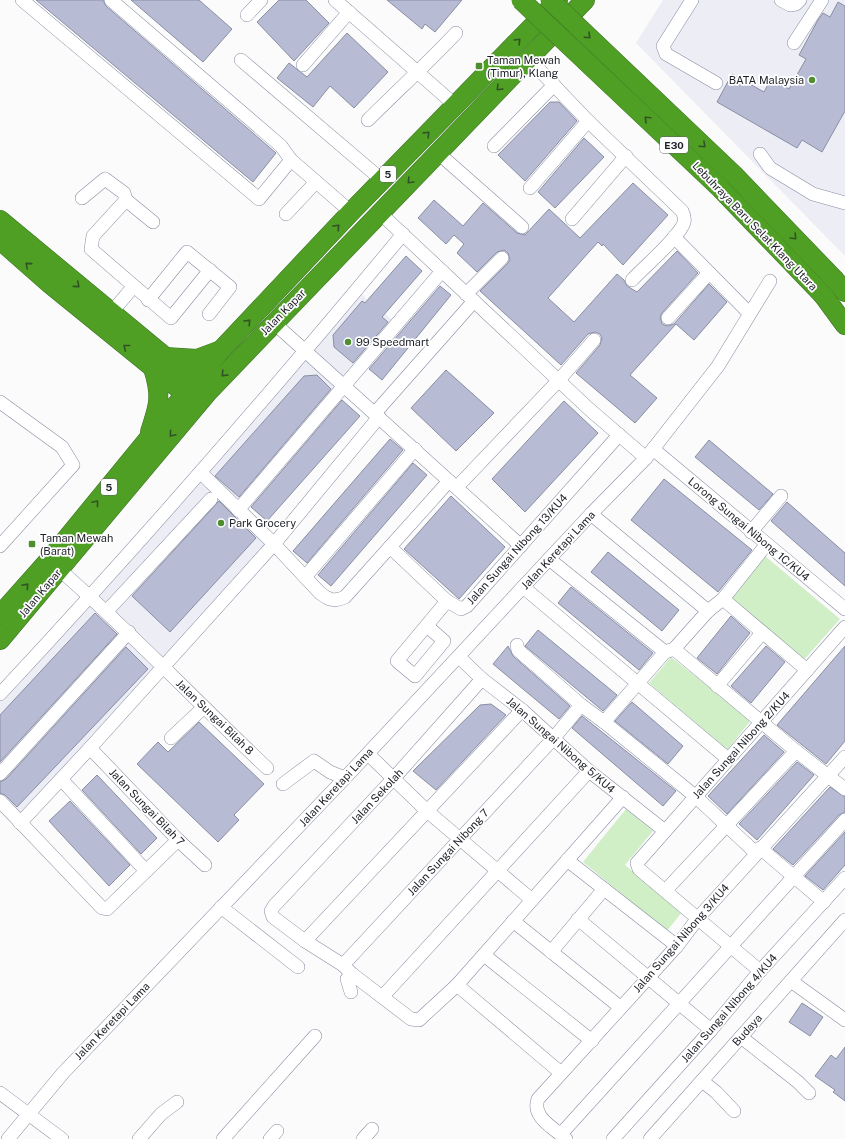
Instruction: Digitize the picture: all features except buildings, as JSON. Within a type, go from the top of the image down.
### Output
[{"type":"highway","name":"Lebuhraya Baru Selat Klang Utara","points":[[521,0],[720,188],[823,295],[845,325]]},
{"type":"highway","name":"Lebuhraya Baru Selat Klang Utara","points":[[550,0],[734,175],[841,287]]},
{"type":"highway","name":"Jalan Kapar","points":[[0,640],[60,570],[196,393],[221,350],[351,212],[558,0]]},
{"type":"highway","name":"Jalan Kapar","points":[[0,616],[147,441],[196,393],[273,322],[585,0]]},
{"type":"highway","points":[[0,220],[106,319]]},
{"type":"highway","points":[[0,240],[106,319],[196,393]]},
{"type":"highway","points":[[159,362],[197,359],[221,350]]},
{"type":"highway","points":[[147,441],[158,401],[159,362]]},
{"type":"street","points":[[22,0],[259,199],[291,160]]},
{"type":"street","points":[[111,0],[281,146],[291,160],[351,212]]},
{"type":"street","points":[[247,15],[261,0]]},
{"type":"street","points":[[335,0],[455,105]]},
{"type":"street","points":[[692,0],[663,46],[666,54],[716,83]]},
{"type":"street","points":[[781,0],[790,5],[796,4],[800,0]]},
{"type":"street","points":[[794,43],[822,0]]},
{"type":"street","points":[[303,65],[349,12]]},
{"type":"street","points":[[368,120],[416,71],[438,53],[456,33]]},
{"type":"street","points":[[528,58],[588,121],[682,211],[685,217],[684,224],[674,237],[632,280]]},
{"type":"street","points":[[241,60],[382,180]]},
{"type":"street","points":[[494,146],[554,85]]},
{"type":"street","points":[[530,188],[588,121]]},
{"type":"street","points":[[437,152],[522,227]]},
{"type":"street","points":[[760,154],[770,168],[813,194],[845,203]]},
{"type":"street","points":[[572,219],[626,156]]},
{"type":"street","points":[[82,198],[105,179],[124,193],[126,200],[153,222]]},
{"type":"street","points":[[286,214],[316,182]]},
{"type":"street","points":[[126,200],[93,236],[90,249],[148,300],[171,318],[210,270]]},
{"type":"street","name":"Lorong Sungai Nibong 1C/KU4","points":[[379,212],[620,435],[649,454],[751,532],[845,609]]},
{"type":"street","points":[[0,694],[91,597],[201,473],[306,351],[403,234]]},
{"type":"street","points":[[674,237],[749,313]]},
{"type":"street","points":[[148,300],[187,252],[230,287],[209,314]]},
{"type":"street","points":[[20,822],[90,748],[274,544],[502,258]]},
{"type":"street","points":[[238,510],[343,385],[442,271]]},
{"type":"street","points":[[668,318],[709,273]]},
{"type":"street","name":"Jalan Keretapi Lama","points":[[8,1139],[63,1073],[368,754],[591,514],[649,454],[718,366],[749,313],[770,281]]},
{"type":"street","points":[[106,319],[133,287]]},
{"type":"street","points":[[273,322],[522,546]]},
{"type":"street","points":[[201,473],[274,544],[320,593],[329,599],[336,601],[345,597],[390,547],[559,380],[594,340]]},
{"type":"street","points":[[0,546],[73,465],[62,447],[1,406]]},
{"type":"street","name":"Jalan Sungai Nibong 13/KU4","points":[[390,547],[447,601],[461,609],[467,606],[522,546],[620,435]]},
{"type":"street","points":[[305,577],[415,449]]},
{"type":"street","points":[[751,532],[781,496]]},
{"type":"street","points":[[107,612],[211,499]]},
{"type":"street","points":[[591,514],[708,611]]},
{"type":"street","points":[[604,722],[669,650],[708,611],[723,599],[766,544]]},
{"type":"street","points":[[549,559],[717,686],[845,789]]},
{"type":"street","name":"Jalan Sungai Bilah 8","points":[[60,570],[129,632],[203,708],[268,768]]},
{"type":"street","points":[[523,587],[637,684],[728,758]]},
{"type":"street","points":[[723,599],[807,670]]},
{"type":"street","points":[[427,626],[447,601]]},
{"type":"street","name":"Jalan Sungai Nibong 2/KU4","points":[[666,890],[639,869],[637,862],[845,627]]},
{"type":"street","points":[[0,774],[129,632]]},
{"type":"street","points":[[717,686],[762,633]]},
{"type":"street","points":[[518,645],[518,650],[581,705],[695,796],[726,825],[758,851],[794,875],[824,902]]},
{"type":"street","name":"Jalan Sungai Nibong 5/KU4","points":[[458,657],[482,679],[522,710],[589,771],[665,831]]},
{"type":"street","name":"Jalan Sekolah","points":[[305,941],[273,917],[271,911],[274,906],[394,778],[482,679]]},
{"type":"street","name":"Jalan Sungai Nibong 7","points":[[348,969],[460,839],[553,739],[581,705]]},
{"type":"street","points":[[172,738],[203,708]]},
{"type":"street","points":[[522,710],[305,941],[348,969],[411,1018],[419,1020],[457,985],[623,797]]},
{"type":"street","name":"Jalan Sungai Bilah 7","points":[[90,748],[178,840],[205,865]]},
{"type":"street","points":[[760,971],[666,890],[796,751]]},
{"type":"street","points":[[368,754],[428,811],[532,900]]},
{"type":"street","name":"Jalan Sungai Nibong 3/KU4","points":[[564,1137],[538,1114],[535,1106],[538,1099],[620,1007],[648,979],[677,946],[698,918],[758,851],[845,757]]},
{"type":"street","points":[[283,784],[314,761],[330,772],[345,778]]},
{"type":"street","points":[[383,996],[589,771]]},
{"type":"street","points":[[61,779],[146,872]]},
{"type":"street","points":[[0,801],[102,908],[107,909],[178,840]]},
{"type":"street","points":[[564,1137],[731,945],[845,820]]},
{"type":"street","points":[[567,860],[677,946]]},
{"type":"street","name":"Jalan Sungai Nibong 4/KU4","points":[[613,1139],[711,1030],[760,971],[845,878]]},
{"type":"street","points":[[551,952],[604,889]]},
{"type":"street","points":[[221,907],[298,967]]},
{"type":"street","points":[[578,919],[648,979],[711,1030]]},
{"type":"street","name":"Budaya","points":[[650,1139],[845,920]]},
{"type":"street","points":[[513,921],[620,1007]]},
{"type":"street","points":[[484,954],[592,1040]]},
{"type":"street","points":[[348,969],[347,980],[351,992]]},
{"type":"street","points":[[791,981],[845,1020]]},
{"type":"street","points":[[457,985],[561,1073]]},
{"type":"street","points":[[223,1139],[315,1036]]},
{"type":"street","points":[[741,1037],[798,1082],[809,1093]]},
{"type":"street","points":[[702,1081],[716,1092],[734,1111]]},
{"type":"street","points":[[0,1094],[28,1116],[62,1139]]},
{"type":"street","points":[[139,1139],[161,1114],[177,1102]]},
{"type":"street","points":[[363,1139],[372,1129]]},
{"type":"shaded area","points":[[663,0],[845,0],[845,256],[636,43]]},
{"type":"shaded area","points":[[360,293],[394,321],[235,510],[270,544],[20,817],[0,796],[0,698]]},
{"type":"green space","points":[[765,556],[840,619],[803,661],[730,599]]},
{"type":"green space","points":[[671,657],[751,720],[727,750],[649,683]]},
{"type":"green space","points":[[626,809],[653,831],[625,865],[682,912],[667,931],[583,862]]},
{"type":"place","name":"Taman Mewah (Timur), Klang","points":[[479,66]]},
{"type":"place","name":"BATA Malaysia","points":[[812,80]]},
{"type":"place","name":"99 Speedmart","points":[[348,342]]},
{"type":"place","name":"Park Grocery","points":[[221,523]]},
{"type":"place","name":"Taman Mewah (Barat)","points":[[32,544]]}]
